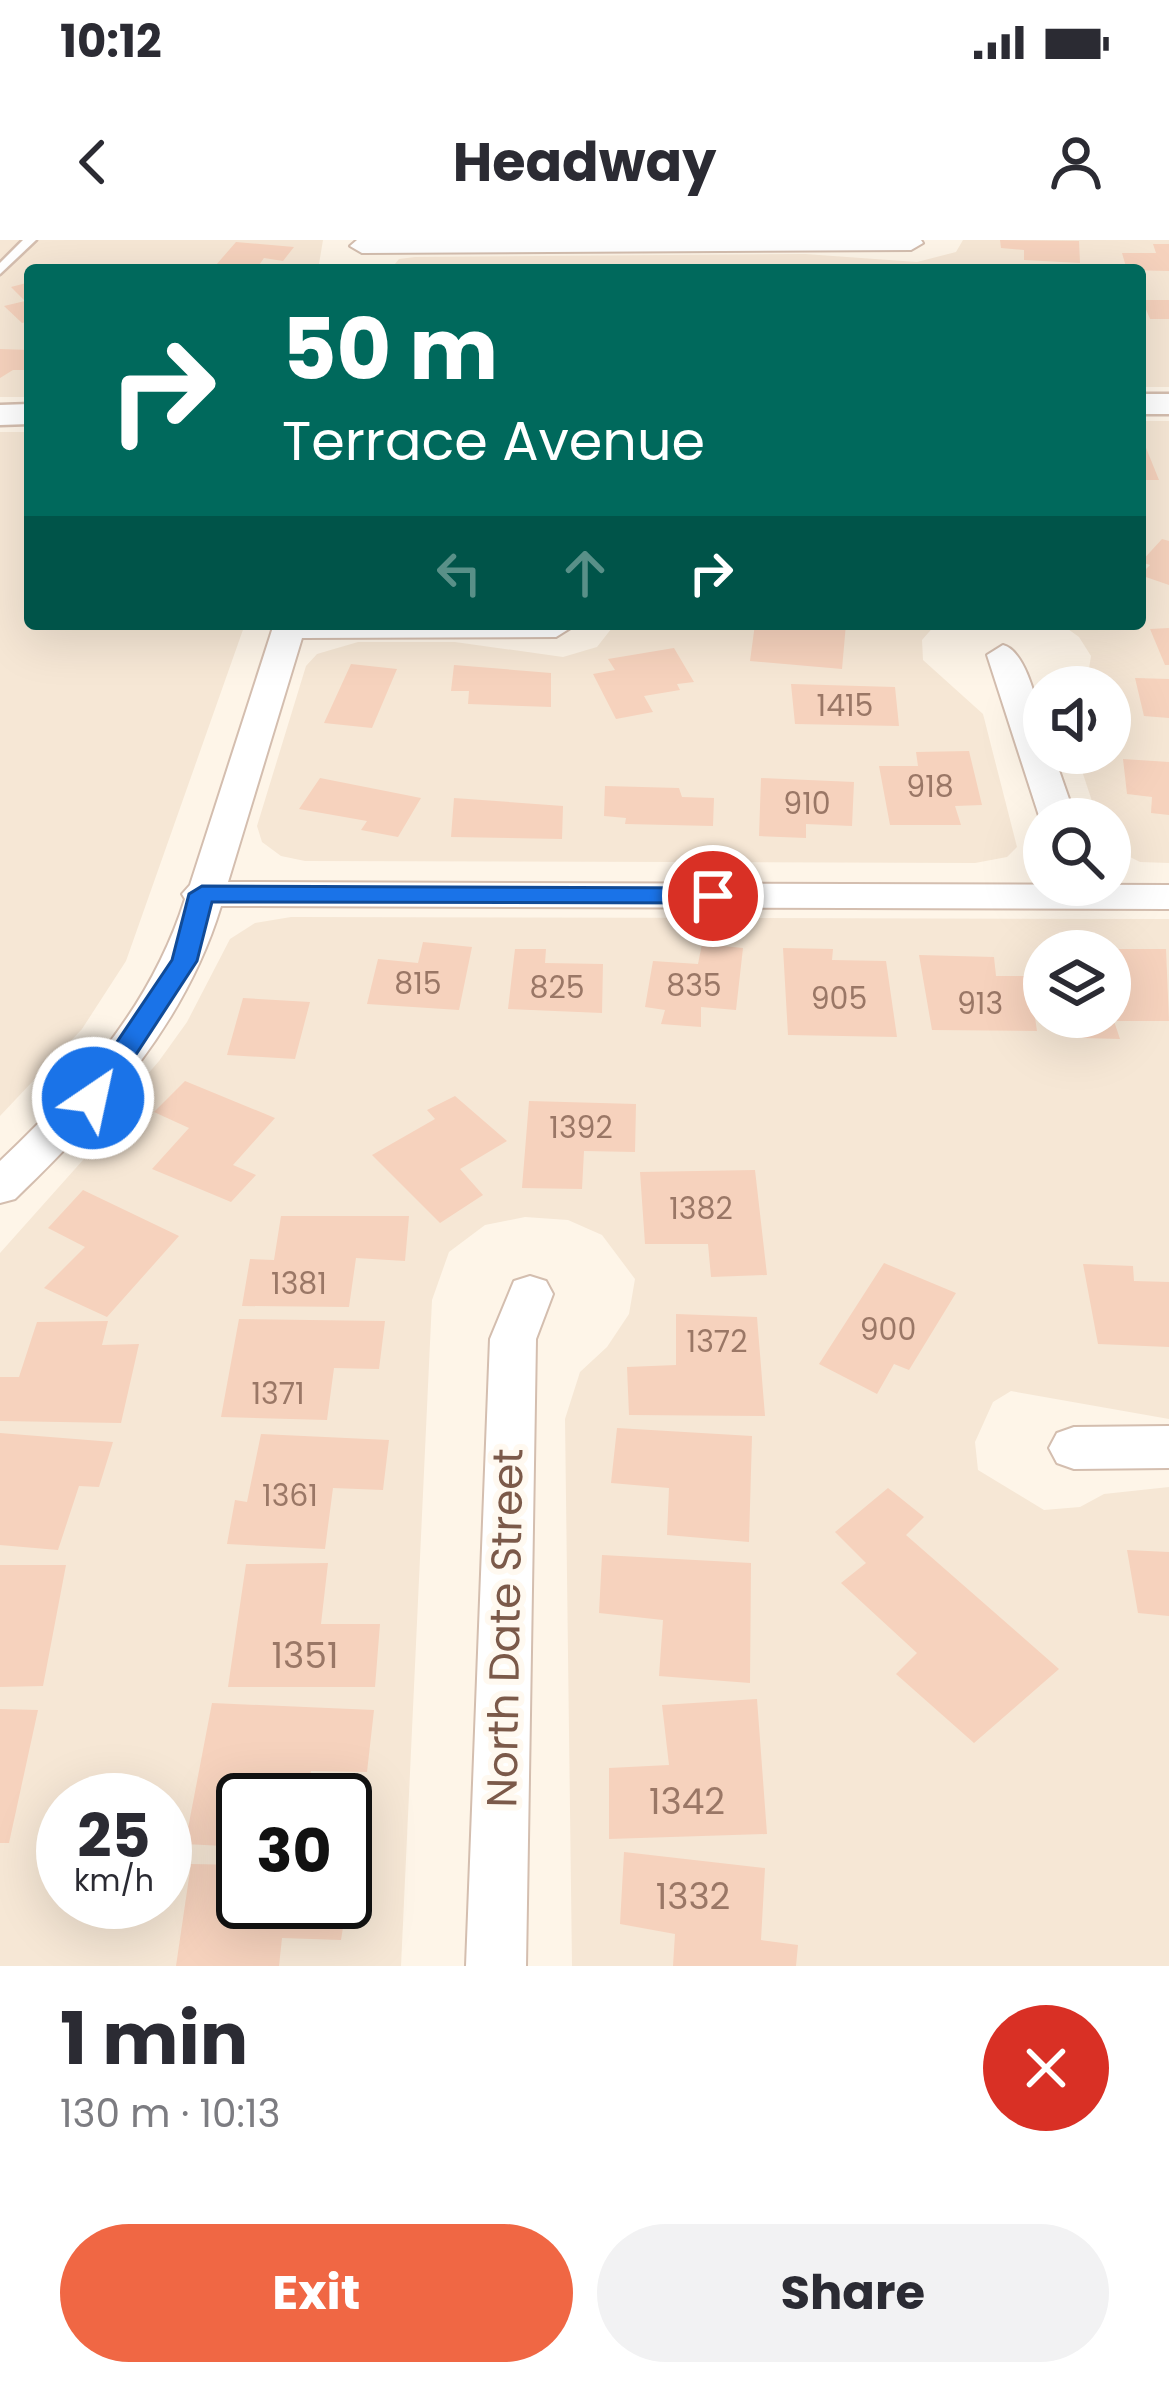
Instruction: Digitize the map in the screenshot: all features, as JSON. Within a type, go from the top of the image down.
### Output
[{"type":"street","points":[[361,252],[910,243]]},
{"type":"street","points":[[0,1186],[93,1098],[185,961],[202,894],[289,630]]},
{"type":"street","points":[[1003,655],[1051,798]]},
{"type":"street","points":[[202,894],[1023,891]]},
{"type":"street","points":[[1131,894],[1169,897]]},
{"type":"street","name":"North Date Street","points":[[496,1966],[513,1339],[530,1294]]},
{"type":"street","points":[[1074,1448],[1169,1447]]},
{"type":"lane","points":[[0,270],[30,240]]},
{"type":"shaded area","points":[[0,240],[323,240],[319,264],[24,264],[24,397],[0,397]]},
{"type":"shaded area","points":[[963,240],[1169,240],[1169,387],[1146,387],[1146,264],[395,264],[415,257],[805,254],[917,262],[956,252]]},
{"type":"shaded area","points":[[1146,421],[1169,421],[1169,863],[1131,858],[1131,798],[1091,798],[1083,774],[1131,774],[1131,666],[1089,666],[1091,656],[1069,630],[1146,630]]},
{"type":"shaded area","points":[[0,432],[24,432],[24,630],[243,630],[126,961],[82,1029],[0,1116]]},
{"type":"shaded area","points":[[610,630],[931,630],[922,640],[923,660],[983,714],[1017,847],[1007,857],[975,863],[305,861],[281,856],[262,842],[257,826],[306,666],[317,654],[358,642],[455,642],[563,657],[597,647]]},
{"type":"shaded area","points":[[291,917],[1169,919],[1169,1419],[1011,1391],[993,1402],[975,1442],[978,1470],[1044,1510],[1080,1507],[1104,1494],[1169,1487],[1169,1966],[572,1966],[565,1419],[580,1372],[607,1347],[629,1314],[635,1279],[602,1235],[568,1220],[525,1217],[485,1225],[449,1252],[432,1300],[401,1966],[0,1966],[0,1253],[91,1151],[109,1119],[159,1061],[187,1022],[230,939],[255,923]]},
{"type":"building","points":[[1000,240],[1079,241],[1080,263],[1024,260],[1024,250],[1001,248]]},
{"type":"building","points":[[236,242],[294,247],[283,261],[264,258],[260,264],[217,264]]},
{"type":"building","points":[[1153,244],[1169,244],[1169,271],[1125,264],[1122,253],[1156,253]]},
{"type":"building","points":[[24,284],[24,300],[11,287]]},
{"type":"building","points":[[1146,300],[1169,300],[1169,319],[1150,319]]},
{"type":"building","points":[[24,301],[24,322],[22,323],[4,306]]},
{"type":"building","points":[[0,349],[24,350],[24,370],[0,378]]},
{"type":"building","points":[[1146,448],[1159,480],[1146,480]]},
{"type":"building","points":[[1162,539],[1169,541],[1169,585],[1146,577],[1150,565],[1146,557]]},
{"type":"building","points":[[1169,628],[1169,665],[1165,665],[1150,629]]},
{"type":"building","points":[[754,630],[845,630],[842,669],[750,661]]},
{"type":"building","points":[[674,648],[694,682],[677,684],[680,690],[644,696],[653,712],[616,719],[593,674],[615,670],[608,659]]},
{"type":"building","points":[[351,664],[397,669],[372,728],[324,723]]},
{"type":"building","points":[[454,665],[551,673],[551,707],[468,704],[469,691],[451,691]]},
{"type":"building","points":[[1135,678],[1169,679],[1169,718],[1144,716]]},
{"type":"building","points":[[791,684],[895,687],[899,726],[795,724]]},
{"type":"building","points":[[969,751],[982,805],[955,806],[961,825],[890,825],[879,766],[918,766],[916,752]]},
{"type":"building","points":[[1131,760],[1169,762],[1169,815],[1151,813],[1152,797],[1127,794],[1125,774],[1131,774]]},
{"type":"building","points":[[320,778],[421,798],[398,837],[361,830],[367,821],[299,809]]},
{"type":"building","points":[[761,778],[854,782],[852,826],[806,824],[806,838],[759,836]]},
{"type":"building","points":[[605,786],[679,788],[682,797],[714,798],[713,826],[625,824],[626,818],[604,816]]},
{"type":"building","points":[[454,798],[563,806],[562,839],[451,837]]},
{"type":"building","points":[[423,942],[472,947],[459,1010],[367,1004],[378,959],[418,963]]},
{"type":"building","points":[[702,944],[743,948],[736,1010],[701,1007],[701,1027],[661,1024],[665,1010],[645,1007],[653,961],[698,964]]},
{"type":"building","points":[[783,948],[833,949],[832,960],[886,961],[897,1037],[788,1035]]},
{"type":"building","points":[[515,949],[546,949],[545,963],[603,964],[602,1013],[508,1009]]},
{"type":"building","points":[[1131,949],[1166,949],[1169,1021],[1131,1021]]},
{"type":"building","points":[[919,955],[994,957],[996,976],[1023,976],[1023,1031],[932,1030]]},
{"type":"building","points":[[243,998],[310,1002],[295,1059],[227,1055]]},
{"type":"building","points":[[185,1081],[275,1118],[233,1165],[256,1175],[231,1202],[152,1169],[189,1128],[154,1112]]},
{"type":"building","points":[[455,1096],[507,1141],[460,1169],[483,1195],[440,1223],[372,1155],[435,1119],[427,1110]]},
{"type":"building","points":[[529,1101],[636,1104],[635,1152],[584,1151],[582,1189],[522,1188]]},
{"type":"building","points":[[755,1170],[767,1275],[711,1277],[708,1244],[645,1244],[640,1172]]},
{"type":"building","points":[[83,1190],[179,1236],[107,1317],[44,1288],[85,1247],[48,1228]]},
{"type":"building","points":[[281,1216],[409,1216],[405,1261],[356,1258],[349,1307],[242,1306],[250,1259],[274,1260]]},
{"type":"building","points":[[884,1263],[956,1293],[909,1370],[894,1364],[877,1394],[819,1364]]},
{"type":"building","points":[[1083,1264],[1133,1266],[1134,1281],[1169,1282],[1169,1347],[1098,1344]]},
{"type":"building","points":[[676,1314],[757,1317],[765,1416],[629,1415],[627,1367],[676,1365]]},
{"type":"building","points":[[239,1319],[385,1321],[379,1369],[334,1368],[327,1420],[221,1417]]},
{"type":"building","points":[[108,1321],[102,1345],[139,1344],[121,1423],[0,1421],[0,1377],[19,1377],[37,1322]]},
{"type":"building","points":[[617,1428],[752,1436],[749,1542],[667,1535],[669,1488],[611,1483]]},
{"type":"building","points":[[0,1433],[113,1442],[99,1487],[79,1486],[58,1550],[0,1545]]},
{"type":"building","points":[[261,1434],[389,1440],[383,1490],[333,1488],[325,1549],[227,1544],[235,1500],[247,1502]]},
{"type":"building","points":[[888,1488],[924,1517],[906,1535],[1059,1669],[974,1743],[896,1674],[917,1653],[841,1583],[866,1563],[835,1532]]},
{"type":"building","points":[[1127,1550],[1169,1552],[1169,1616],[1138,1613]]},
{"type":"building","points":[[602,1555],[751,1563],[750,1683],[659,1676],[663,1620],[599,1613]]},
{"type":"building","points":[[328,1563],[321,1624],[380,1624],[375,1687],[228,1687],[246,1564]]},
{"type":"building","points":[[0,1565],[66,1565],[43,1686],[0,1687]]},
{"type":"building","points":[[757,1699],[767,1834],[609,1839],[609,1768],[669,1765],[662,1705]]},
{"type":"building","points":[[212,1703],[374,1710],[367,1772],[216,1773],[216,1846],[192,1844],[192,1807]]},
{"type":"building","points":[[0,1709],[38,1710],[9,1843],[0,1843]]},
{"type":"building","points":[[624,1852],[765,1868],[761,1940],[798,1945],[796,1966],[673,1966],[675,1934],[620,1924]]},
{"type":"building","points":[[192,1864],[216,1864],[216,1929],[343,1929],[341,1940],[282,1938],[279,1966],[176,1966],[181,1929],[192,1929]]},
{"type":"route","points":[[93,1098],[185,961],[202,894],[713,896]]}]
